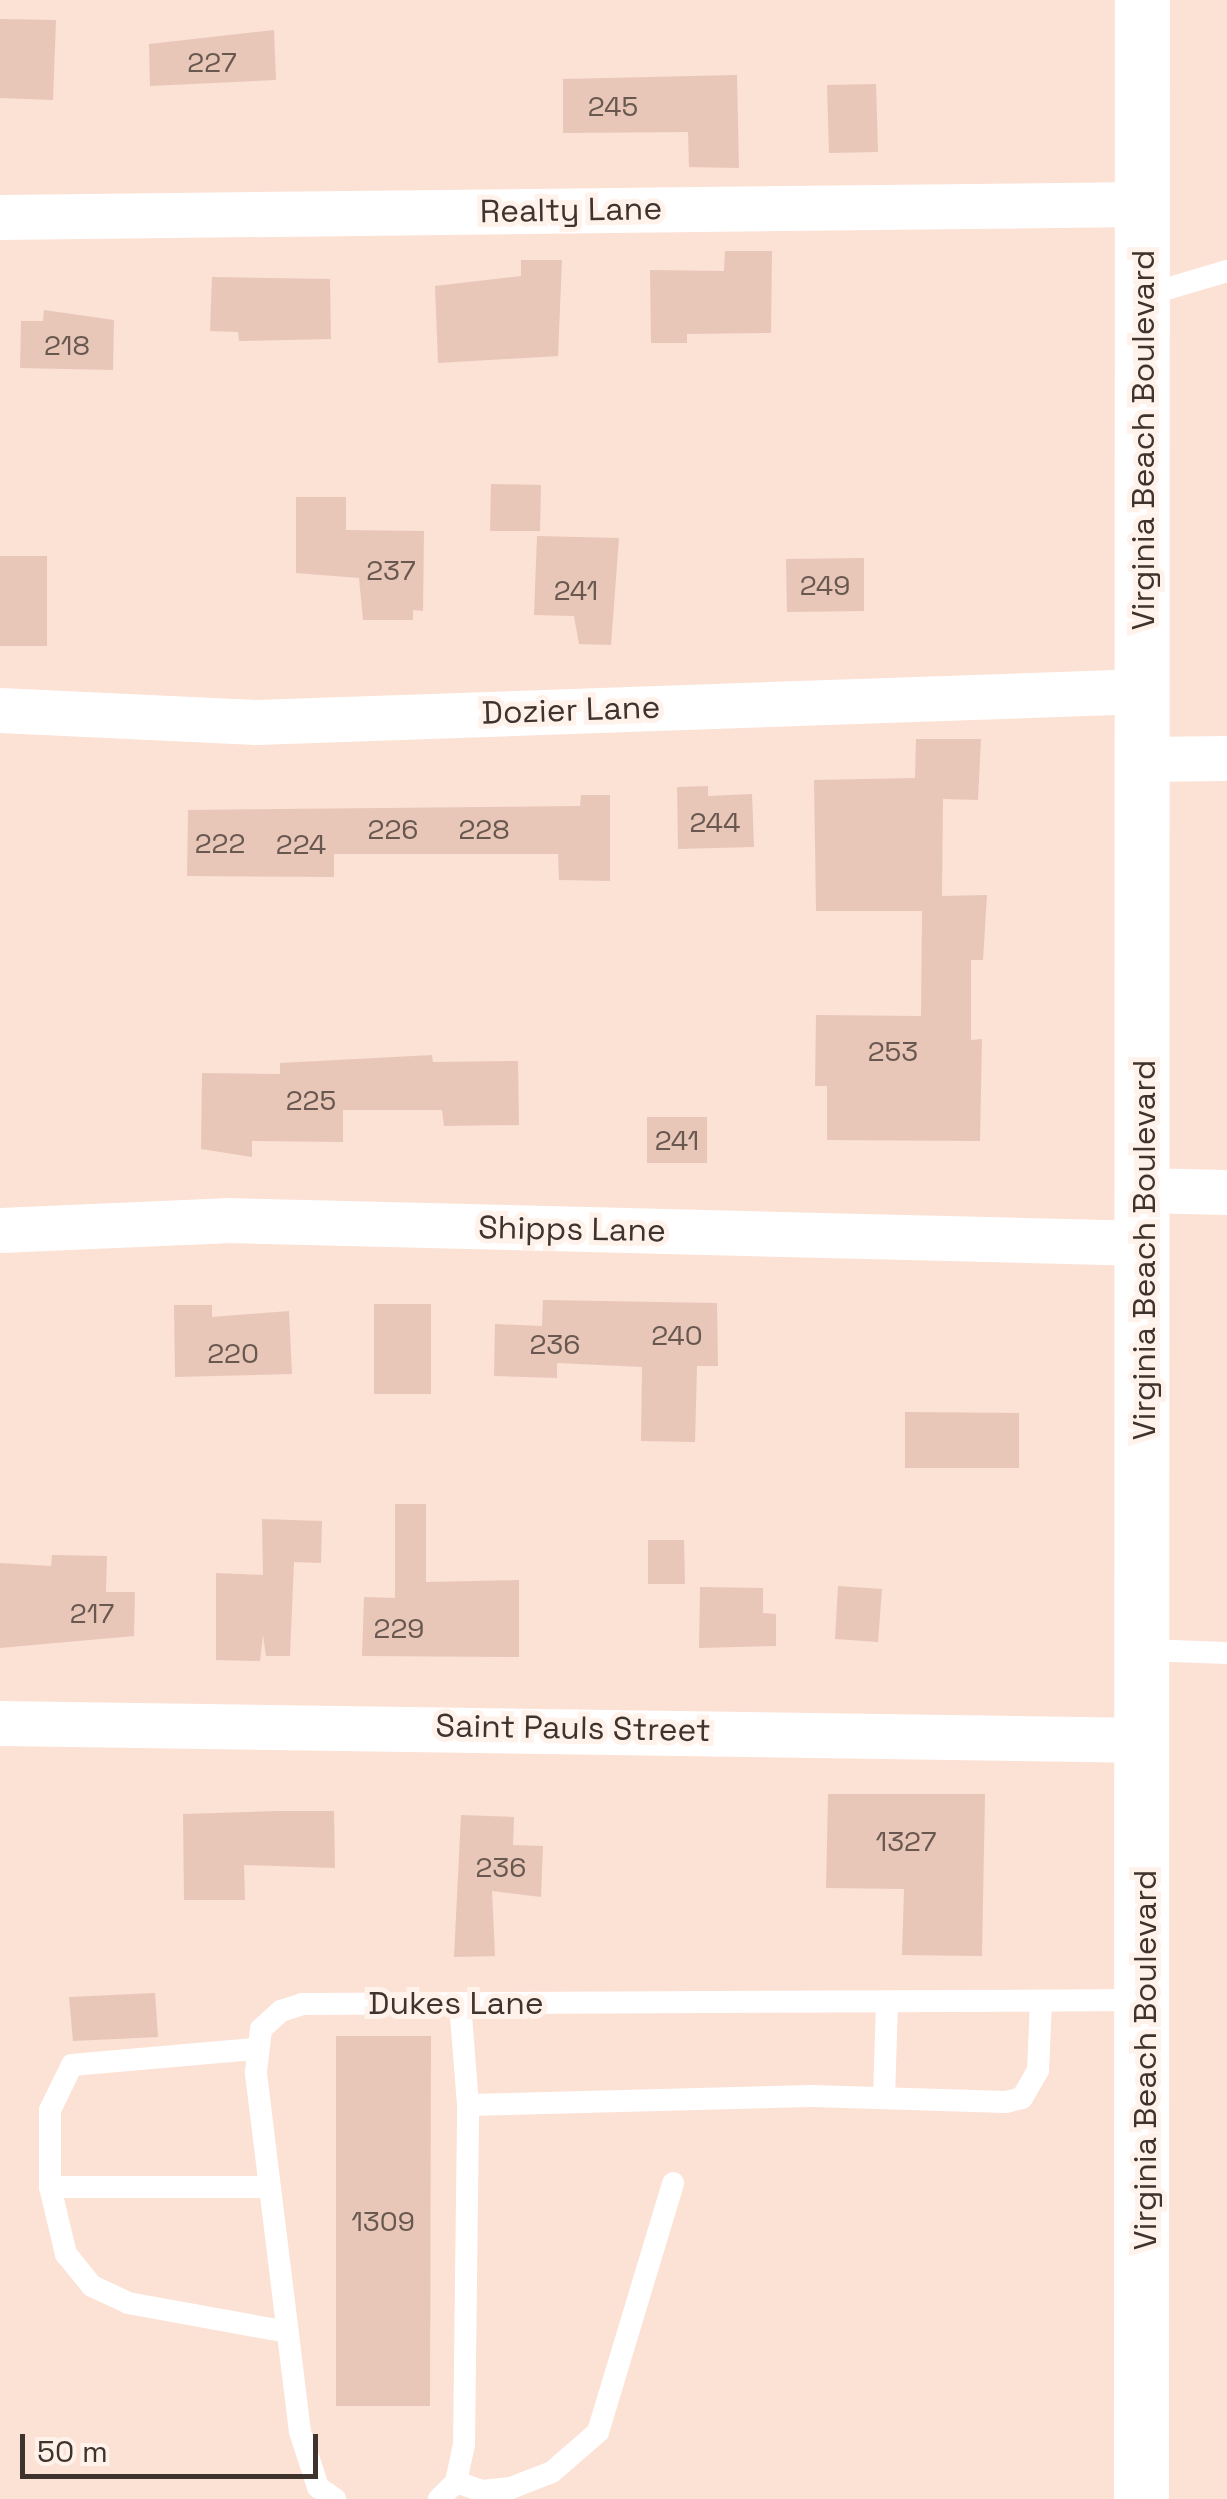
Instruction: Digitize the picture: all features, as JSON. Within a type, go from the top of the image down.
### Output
[{"type":"main road","name":"Virginia Beach Boulevard","points":[[1141,2499],[1146,2000],[1142,0]]},
{"type":"street","name":"Realty Lane","points":[[0,217],[1143,204]]},
{"type":"street","name":"Dozier Lane","points":[[0,710],[256,722],[1143,691]]},
{"type":"street","points":[[1143,759],[1227,758]]},
{"type":"street","name":"Shipps Lane","points":[[0,1230],[225,1220],[1144,1217],[1227,1192]]},
{"type":"street","name":"Saint Pauls Street","points":[[0,1722],[1146,1740]]},
{"type":"lane","points":[[1143,296],[1227,271]]},
{"type":"lane","points":[[1146,1650],[1227,1653]]},
{"type":"lane","name":"Dukes Lane","points":[[254,2050],[262,2028],[302,2004],[888,2005],[1146,2000]]},
{"type":"lane","points":[[468,2105],[1022,2098],[1038,2070],[1040,2002]]},
{"type":"lane","points":[[460,2003],[468,2105],[470,2352],[447,2491],[511,2488],[552,2472],[598,2432],[673,2183]]},
{"type":"lane","points":[[884,2098],[888,2005]]},
{"type":"lane","points":[[287,2332],[128,2302],[92,2286],[66,2254],[50,2187],[50,2110],[72,2066],[254,2050],[300,2432],[318,2488],[335,2499]]},
{"type":"lane","points":[[50,2187],[270,2187]]},
{"type":"building","points":[[0,19],[56,20],[53,100],[0,98]]},
{"type":"building","points":[[274,30],[276,80],[150,86],[149,44]]},
{"type":"building","points":[[737,75],[739,168],[689,167],[688,132],[563,133],[563,79]]},
{"type":"building","points":[[876,84],[878,152],[829,153],[827,85]]},
{"type":"building","points":[[725,251],[772,251],[771,333],[687,334],[687,343],[651,343],[650,270],[724,271]]},
{"type":"building","points":[[521,260],[562,260],[558,356],[438,363],[435,286],[521,276]]},
{"type":"building","points":[[212,277],[330,279],[331,339],[239,341],[238,332],[210,331]]},
{"type":"building","points":[[44,310],[114,320],[113,370],[20,368],[21,321],[43,321]]},
{"type":"building","points":[[491,484],[541,485],[540,531],[490,531]]},
{"type":"building","points":[[296,497],[346,497],[346,530],[424,531],[423,611],[413,610],[413,620],[363,620],[359,578],[296,573]]},
{"type":"building","points":[[537,536],[619,538],[611,645],[579,644],[574,616],[534,615]]},
{"type":"building","points":[[0,556],[47,556],[47,646],[0,646]]},
{"type":"building","points":[[864,558],[864,611],[787,612],[786,559]]},
{"type":"building","points":[[916,739],[981,739],[978,800],[943,799],[942,896],[987,895],[983,960],[971,960],[971,1040],[982,1039],[980,1141],[827,1140],[827,1086],[815,1086],[816,1015],[921,1016],[922,911],[816,911],[814,780],[915,778]]},
{"type":"building","points":[[708,786],[708,796],[752,794],[754,847],[678,849],[677,787]]},
{"type":"building","points":[[581,795],[610,795],[610,881],[559,880],[558,854],[334,854],[334,877],[187,876],[188,810],[580,806]]},
{"type":"building","points":[[432,1055],[433,1062],[518,1061],[519,1125],[444,1126],[442,1110],[343,1110],[343,1142],[252,1141],[252,1157],[201,1149],[202,1073],[280,1074],[280,1063]]},
{"type":"building","points":[[647,1117],[707,1117],[707,1163],[647,1163]]},
{"type":"building","points":[[543,1300],[717,1303],[718,1366],[697,1366],[695,1442],[641,1441],[642,1367],[557,1363],[557,1378],[494,1376],[495,1324],[542,1326]]},
{"type":"building","points":[[374,1304],[431,1304],[431,1394],[374,1394]]},
{"type":"building","points":[[174,1305],[212,1305],[212,1317],[289,1311],[292,1374],[175,1377]]},
{"type":"building","points":[[905,1412],[1019,1413],[1019,1468],[905,1468]]},
{"type":"building","points":[[395,1504],[426,1504],[426,1582],[519,1580],[519,1657],[362,1656],[364,1597],[395,1598]]},
{"type":"building","points":[[262,1519],[322,1521],[321,1563],[294,1562],[290,1656],[266,1656],[263,1635],[260,1661],[216,1660],[216,1573],[263,1575]]},
{"type":"building","points":[[648,1540],[684,1540],[685,1584],[648,1584]]},
{"type":"building","points":[[52,1555],[107,1556],[106,1592],[135,1592],[134,1636],[0,1648],[0,1563],[51,1566]]},
{"type":"building","points":[[838,1586],[882,1589],[878,1642],[835,1639]]},
{"type":"building","points":[[700,1587],[763,1588],[763,1613],[776,1614],[776,1646],[699,1648]]},
{"type":"building","points":[[828,1794],[985,1794],[982,1956],[902,1955],[904,1889],[826,1888]]},
{"type":"building","points":[[334,1811],[335,1868],[244,1865],[245,1900],[184,1900],[183,1814]]},
{"type":"building","points":[[461,1815],[514,1817],[513,1845],[543,1846],[541,1897],[492,1891],[495,1956],[454,1957]]},
{"type":"building","points":[[155,1993],[158,2037],[73,2041],[69,1997]]},
{"type":"building","points":[[336,2036],[431,2036],[430,2406],[336,2406]]}]
